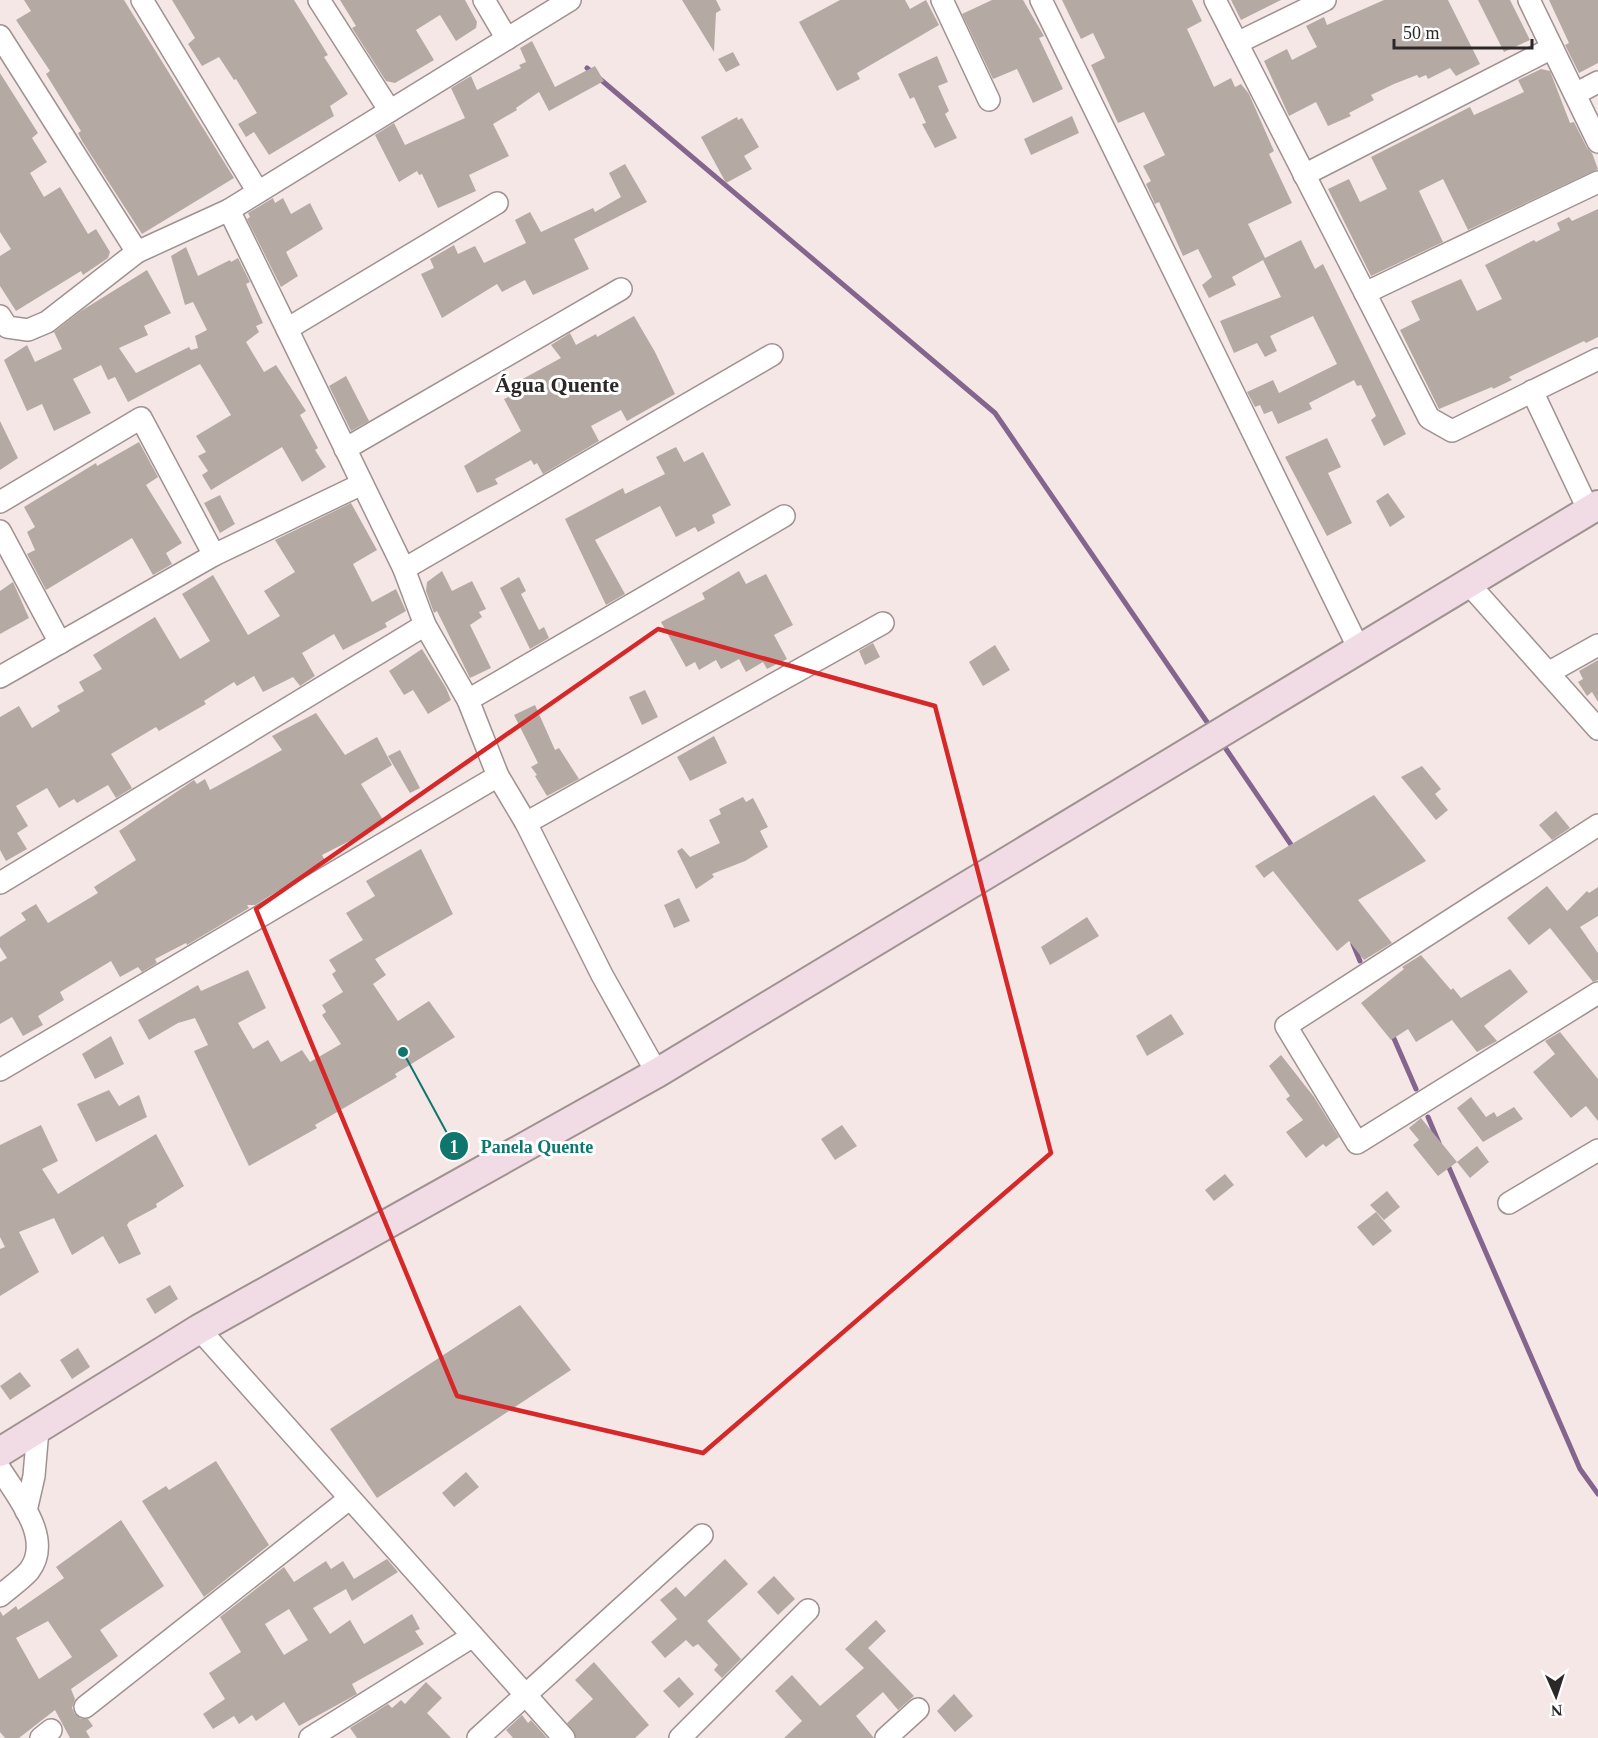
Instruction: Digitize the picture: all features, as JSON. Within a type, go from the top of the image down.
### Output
[{"type":"main road","points":[[0,1452],[199,1329],[657,1073],[1593,508]]},
{"type":"street","points":[[142,0],[258,192]]},
{"type":"street","points":[[320,0],[390,111]]},
{"type":"street","points":[[484,0],[507,39]]},
{"type":"street","points":[[0,316],[7,327],[19,331],[28,330],[47,322],[137,252],[229,210],[570,0]]},
{"type":"street","points":[[942,0],[989,100]]},
{"type":"street","points":[[1041,0],[1359,649]]},
{"type":"street","points":[[1215,0],[1429,418],[1452,431],[1598,358]]},
{"type":"street","points":[[1237,43],[1325,0]]},
{"type":"street","points":[[1528,0],[1598,142]]},
{"type":"street","points":[[0,36],[137,252]]},
{"type":"street","points":[[1304,175],[1552,48]]},
{"type":"street","points":[[1575,94],[1598,82]]},
{"type":"street","points":[[1365,293],[1598,182]]},
{"type":"street","points":[[287,329],[497,203]]},
{"type":"street","points":[[229,210],[404,569],[425,625],[468,700],[498,776],[526,823],[602,975],[657,1073]]},
{"type":"street","points":[[345,448],[621,289]]},
{"type":"street","points":[[404,569],[772,355]]},
{"type":"street","points":[[1532,391],[1593,508]]},
{"type":"street","points":[[0,502],[141,418],[214,555]]},
{"type":"street","points":[[0,677],[214,555],[362,483]]},
{"type":"street","points":[[468,700],[784,516]]},
{"type":"street","points":[[0,531],[60,643]]},
{"type":"street","points":[[1468,583],[1598,729]]},
{"type":"street","points":[[526,823],[882,623]]},
{"type":"street","points":[[0,883],[425,625]]},
{"type":"street","points":[[1548,673],[1598,645]]},
{"type":"street","points":[[0,1070],[498,776]]},
{"type":"street","points":[[1598,825],[1286,1026],[1357,1143],[1598,993]]},
{"type":"street","points":[[1509,1203],[1598,1149]]},
{"type":"street","points":[[199,1329],[564,1738]]},
{"type":"street","points":[[26,1511],[34,1476],[38,1429]]},
{"type":"street","points":[[0,1469],[34,1524],[37,1548],[30,1570],[0,1596]]},
{"type":"street","points":[[85,1707],[349,1498]]},
{"type":"street","points":[[478,1738],[527,1696],[702,1534]]},
{"type":"street","points":[[680,1738],[808,1610]]},
{"type":"street","points":[[310,1738],[473,1636]]},
{"type":"street","points":[[886,1738],[918,1710]]},
{"type":"highlighted area","points":[[658,629],[935,706],[1051,1153],[703,1453],[457,1396],[256,909]]},
{"type":"building","points":[[24,0],[124,0],[234,178],[142,234],[82,141],[78,133],[81,131],[46,74],[50,71],[16,20],[31,11]]},
{"type":"building","points":[[172,0],[294,0],[328,55],[324,57],[348,94],[330,106],[334,116],[269,155],[254,132],[246,137],[238,124],[257,113],[236,79],[234,80],[219,57],[202,66],[188,44],[195,38]]},
{"type":"building","points":[[340,0],[465,0],[477,22],[476,28],[456,41],[440,15],[416,30],[434,60],[395,83],[386,81],[352,28],[356,26]]},
{"type":"building","points":[[682,0],[716,0],[721,10],[716,13],[714,52]]},
{"type":"building","points":[[840,0],[905,0],[910,9],[926,0],[939,25],[857,73],[860,79],[837,91],[799,22]]},
{"type":"building","points":[[992,0],[1023,0],[1044,36],[1039,38],[1063,89],[1033,103],[1017,69],[993,79],[962,14]]},
{"type":"building","points":[[1062,0],[1192,0],[1202,21],[1187,29],[1214,87],[1231,78],[1235,87],[1241,84],[1249,94],[1274,151],[1269,154],[1292,203],[1248,224],[1265,258],[1301,240],[1315,269],[1323,264],[1406,434],[1384,446],[1371,420],[1376,416],[1361,385],[1357,386],[1354,380],[1309,403],[1312,409],[1278,424],[1272,411],[1264,414],[1260,405],[1255,407],[1247,392],[1273,380],[1279,393],[1337,364],[1313,316],[1270,336],[1277,351],[1265,357],[1257,343],[1234,353],[1220,321],[1281,297],[1263,260],[1232,277],[1236,285],[1209,298],[1202,285],[1212,277],[1198,249],[1183,256],[1159,202],[1155,204],[1146,184],[1151,181],[1143,166],[1165,155],[1144,112],[1118,123],[1091,65],[1105,58],[1093,33],[1081,39]]},
{"type":"building","points":[[1231,0],[1281,0],[1241,20]]},
{"type":"building","points":[[1384,0],[1448,0],[1480,64],[1456,76],[1450,68],[1428,79],[1426,75],[1419,78],[1417,75],[1394,84],[1371,95],[1374,100],[1349,113],[1351,116],[1328,126],[1316,102],[1289,116],[1264,61],[1287,49],[1292,60],[1317,47],[1306,26],[1324,17],[1327,25]]},
{"type":"building","points":[[1478,0],[1510,0],[1530,40],[1504,52]]},
{"type":"building","points":[[1549,0],[1598,0],[1598,63],[1579,73],[1565,45],[1569,43]]},
{"type":"building","points":[[532,41],[555,87],[595,66],[604,81],[549,111],[539,92],[516,108],[517,110],[493,124],[509,156],[469,175],[476,191],[438,208],[422,174],[419,175],[417,171],[399,182],[375,135],[394,123],[405,145],[465,118],[451,88],[471,76],[477,90],[521,68],[519,65],[526,62],[520,48]]},
{"type":"building","points":[[733,52],[740,65],[726,72],[718,59]]},
{"type":"building","points":[[937,56],[948,82],[938,86],[949,111],[945,114],[957,138],[935,148],[922,124],[926,123],[914,97],[910,99],[898,74]]},
{"type":"building","points":[[1541,69],[1550,71],[1570,123],[1574,122],[1587,148],[1592,153],[1598,169],[1468,230],[1443,179],[1419,191],[1443,242],[1371,276],[1328,189],[1349,179],[1360,202],[1387,189],[1371,157],[1470,107],[1474,115],[1524,92],[1518,80]]},
{"type":"building","points":[[0,73],[38,133],[32,138],[47,162],[30,173],[44,197],[60,187],[88,234],[96,229],[110,252],[108,258],[83,275],[81,271],[16,311],[0,286],[0,256],[11,249],[0,232]]},
{"type":"building","points":[[1072,116],[1079,133],[1031,155],[1024,139]]},
{"type":"building","points":[[737,117],[738,120],[742,118],[759,147],[744,156],[752,169],[726,183],[701,137]]},
{"type":"building","points":[[625,164],[647,202],[574,239],[589,269],[533,295],[525,280],[502,292],[497,284],[442,318],[421,274],[434,268],[430,259],[454,245],[458,254],[475,246],[484,263],[526,243],[515,220],[530,212],[541,232],[593,208],[595,212],[621,197],[609,173]]},
{"type":"building","points":[[273,198],[275,203],[283,198],[291,214],[310,203],[323,229],[286,252],[298,276],[281,287],[247,219],[250,217],[248,213]]},
{"type":"building","points":[[1598,209],[1598,337],[1586,343],[1584,341],[1509,377],[1512,380],[1493,389],[1492,387],[1439,409],[1400,330],[1420,320],[1411,301],[1461,279],[1477,311],[1502,299],[1485,265],[1534,240],[1536,242],[1560,230],[1557,223],[1569,217],[1572,221]]},
{"type":"building","points":[[186,247],[198,276],[238,258],[250,282],[246,284],[263,323],[256,326],[259,332],[246,342],[264,372],[276,365],[306,411],[300,415],[318,448],[315,450],[326,467],[302,482],[282,447],[211,490],[202,475],[208,471],[198,456],[206,452],[196,436],[231,415],[200,364],[128,402],[115,377],[108,380],[101,365],[73,379],[91,413],[54,431],[42,404],[27,411],[4,360],[27,345],[35,362],[62,349],[54,332],[81,311],[147,270],[171,313],[144,326],[148,335],[119,348],[136,373],[189,347],[191,350],[198,348],[195,336],[207,330],[193,302],[185,305],[171,256]]},
{"type":"building","points":[[634,316],[655,352],[675,394],[627,421],[621,410],[591,426],[599,441],[543,474],[537,463],[534,465],[531,460],[495,479],[498,484],[477,493],[464,466],[521,431],[504,399],[524,389],[519,381],[561,358],[551,345],[570,333],[576,345],[596,334],[597,337]]},
{"type":"building","points":[[346,376],[369,421],[351,431],[329,386]]},
{"type":"building","points":[[0,421],[18,458],[0,470]]},
{"type":"building","points":[[1327,438],[1341,467],[1328,473],[1352,523],[1327,536],[1285,457]]},
{"type":"building","points":[[139,442],[158,477],[146,485],[182,543],[166,553],[172,564],[153,575],[132,538],[46,590],[27,554],[35,550],[27,532],[35,527],[24,507],[96,463],[97,466]]},
{"type":"building","points":[[676,447],[684,462],[703,452],[731,505],[712,515],[715,523],[698,532],[695,527],[676,537],[660,506],[595,540],[625,594],[606,605],[565,519],[623,488],[625,494],[665,474],[656,457]]},
{"type":"building","points":[[1388,493],[1405,517],[1390,527],[1376,501]]},
{"type":"building","points":[[220,495],[235,524],[220,533],[204,503]]},
{"type":"building","points":[[351,503],[377,550],[353,564],[372,602],[396,589],[406,611],[385,623],[387,627],[343,650],[334,634],[302,653],[315,676],[300,686],[293,677],[263,692],[254,676],[237,686],[234,682],[204,701],[206,704],[159,731],[156,727],[111,754],[132,788],[116,798],[108,785],[77,803],[74,799],[59,808],[47,788],[16,806],[28,826],[17,833],[27,849],[6,861],[0,850],[0,717],[19,706],[32,728],[60,711],[57,706],[84,691],[79,682],[102,669],[93,655],[155,617],[180,659],[210,641],[182,594],[213,575],[248,635],[280,616],[264,591],[295,572],[275,540]]},
{"type":"building","points":[[442,571],[452,591],[472,581],[486,609],[479,612],[482,617],[470,625],[491,668],[470,678],[437,611],[434,613],[426,591],[427,582]]},
{"type":"building","points":[[739,571],[746,584],[766,574],[793,625],[774,635],[787,659],[767,669],[763,662],[746,672],[739,659],[721,669],[716,660],[699,670],[695,662],[686,667],[661,622],[705,599],[702,593]]},
{"type":"building","points":[[519,577],[526,591],[521,594],[539,630],[544,627],[549,638],[530,649],[500,588]]},
{"type":"building","points":[[13,582],[29,618],[0,634],[0,591]]},
{"type":"building","points":[[873,643],[880,657],[865,665],[859,651]]},
{"type":"building","points":[[995,645],[1010,670],[983,686],[969,662]]},
{"type":"building","points":[[422,649],[451,700],[428,714],[413,690],[404,695],[389,671]]},
{"type":"building","points":[[1598,660],[1598,702],[1592,692],[1587,696],[1578,682],[1583,679],[1579,671]]},
{"type":"building","points":[[645,690],[658,717],[642,725],[629,697]]},
{"type":"building","points":[[535,705],[555,750],[559,748],[579,779],[547,796],[531,767],[538,763],[514,715]]},
{"type":"building","points":[[316,713],[345,755],[377,737],[392,765],[361,784],[385,823],[322,855],[326,862],[255,905],[247,905],[249,908],[187,945],[186,943],[155,959],[157,963],[142,972],[138,967],[120,977],[111,961],[60,992],[64,1000],[38,1016],[43,1025],[23,1036],[12,1017],[0,1024],[0,962],[7,958],[0,947],[0,937],[26,920],[21,913],[36,904],[48,923],[98,893],[94,887],[136,860],[119,831],[194,780],[197,784],[205,779],[210,790],[282,750],[272,736]]},
{"type":"building","points":[[714,736],[727,763],[690,781],[677,757]]},
{"type":"building","points":[[400,750],[420,788],[410,793],[388,756]]},
{"type":"building","points":[[1422,766],[1441,789],[1435,794],[1448,810],[1436,820],[1401,777]]},
{"type":"building","points":[[1374,795],[1426,861],[1358,900],[1392,943],[1364,960],[1349,941],[1337,951],[1273,871],[1264,878],[1255,866]]},
{"type":"building","points":[[743,797],[746,802],[753,798],[768,827],[760,831],[768,847],[745,861],[712,874],[714,877],[696,889],[677,851],[682,848],[690,857],[720,843],[709,820],[721,814],[719,809]]},
{"type":"building","points":[[1556,811],[1570,828],[1552,840],[1539,825]]},
{"type":"building","points":[[421,849],[453,914],[375,959],[386,975],[373,984],[398,1021],[429,1001],[455,1037],[395,1074],[397,1077],[315,1125],[317,1128],[249,1166],[194,1051],[208,1045],[195,1018],[178,1023],[149,1040],[138,1020],[198,985],[201,991],[248,970],[266,1008],[238,1023],[253,1049],[268,1040],[281,1062],[302,1050],[310,1062],[341,1044],[322,1015],[326,1012],[322,1005],[343,992],[332,974],[336,971],[329,960],[363,940],[346,913],[375,896],[366,881]]},
{"type":"building","points":[[1547,886],[1567,911],[1587,891],[1589,893],[1598,887],[1598,916],[1580,927],[1598,953],[1598,980],[1593,982],[1550,928],[1529,945],[1507,918]]},
{"type":"building","points":[[679,898],[690,921],[674,928],[664,905]]},
{"type":"building","points":[[1087,917],[1099,936],[1050,965],[1041,947]]},
{"type":"building","points":[[1421,955],[1451,990],[1453,988],[1461,998],[1510,969],[1528,992],[1484,1026],[1497,1041],[1477,1052],[1452,1020],[1416,1042],[1408,1029],[1391,1040],[1361,1003],[1404,969],[1402,967]]},
{"type":"building","points":[[1171,1014],[1184,1034],[1147,1056],[1136,1036]]},
{"type":"building","points":[[1560,1032],[1598,1079],[1598,1121],[1586,1106],[1571,1118],[1533,1072],[1555,1054],[1545,1041]]},
{"type":"building","points":[[111,1036],[124,1064],[95,1079],[82,1054]]},
{"type":"building","points":[[1281,1055],[1314,1097],[1339,1137],[1326,1147],[1323,1144],[1306,1158],[1286,1132],[1303,1120],[1286,1099],[1290,1096],[1269,1066]]},
{"type":"building","points":[[109,1090],[119,1106],[139,1095],[147,1117],[96,1142],[77,1104]]},
{"type":"building","points":[[1471,1097],[1486,1117],[1494,1112],[1497,1117],[1514,1107],[1523,1119],[1483,1142],[1457,1108]]},
{"type":"building","points":[[1421,1118],[1457,1162],[1438,1176],[1413,1145],[1419,1140],[1409,1128]]},
{"type":"building","points":[[41,1125],[58,1161],[42,1169],[58,1194],[156,1134],[184,1186],[156,1204],[157,1207],[129,1222],[127,1225],[141,1254],[119,1264],[103,1236],[72,1255],[54,1218],[19,1232],[39,1272],[0,1296],[0,1249],[5,1247],[0,1237],[0,1145]]},
{"type":"building","points":[[842,1125],[857,1146],[835,1160],[821,1139]]},
{"type":"building","points":[[1477,1146],[1489,1162],[1470,1178],[1457,1162]]},
{"type":"building","points":[[1225,1174],[1234,1185],[1214,1201],[1205,1190]]},
{"type":"building","points":[[1387,1191],[1400,1207],[1384,1220],[1370,1205]]},
{"type":"building","points":[[1376,1212],[1392,1231],[1373,1246],[1357,1227]]},
{"type":"building","points":[[170,1285],[178,1299],[155,1314],[146,1299]]},
{"type":"building","points":[[520,1305],[571,1370],[377,1498],[330,1429]]},
{"type":"building","points":[[78,1348],[90,1367],[72,1379],[60,1360]]},
{"type":"building","points":[[20,1372],[31,1386],[10,1400],[0,1386]]},
{"type":"building","points":[[216,1461],[269,1545],[204,1597],[142,1501],[166,1486],[169,1490]]},
{"type":"building","points":[[466,1472],[479,1487],[454,1507],[442,1493]]},
{"type":"building","points":[[121,1520],[164,1586],[100,1630],[118,1656],[71,1689],[75,1699],[72,1708],[75,1714],[81,1719],[88,1719],[93,1726],[86,1731],[90,1738],[70,1738],[55,1710],[19,1738],[5,1738],[0,1732],[0,1611],[3,1616],[16,1606],[18,1610],[64,1578],[56,1567]],"holes":[[[48,1621],[72,1657],[39,1679],[16,1638]]]},
{"type":"building","points":[[387,1559],[398,1572],[352,1601],[346,1589],[313,1608],[330,1634],[350,1620],[364,1644],[412,1614],[420,1629],[415,1631],[424,1644],[352,1684],[357,1694],[299,1726],[284,1702],[256,1721],[252,1715],[239,1724],[234,1716],[213,1729],[203,1714],[225,1699],[209,1673],[241,1652],[220,1617],[284,1567],[294,1582],[326,1561],[331,1569],[343,1561],[354,1579]],"holes":[[[289,1609],[308,1640],[284,1655],[265,1624]]]},
{"type":"building","points":[[725,1559],[748,1584],[707,1621],[741,1659],[722,1678],[714,1670],[718,1665],[698,1644],[693,1647],[686,1640],[665,1658],[651,1642],[677,1619],[660,1600],[676,1587],[685,1597]]},
{"type":"building","points":[[774,1576],[795,1599],[778,1615],[757,1592]]},
{"type":"building","points":[[876,1620],[886,1631],[868,1648],[914,1696],[898,1710],[883,1692],[856,1716],[874,1738],[784,1738],[802,1721],[775,1691],[792,1675],[820,1706],[864,1668],[845,1649]]},
{"type":"building","points":[[594,1662],[649,1725],[635,1738],[576,1738],[567,1723],[593,1699],[575,1680]]},
{"type":"building","points":[[679,1677],[694,1694],[679,1708],[663,1691]]},
{"type":"building","points":[[426,1682],[442,1698],[427,1713],[451,1738],[357,1738],[350,1728],[388,1704],[392,1708],[401,1700],[405,1704]]},
{"type":"building","points":[[954,1694],[973,1716],[955,1732],[937,1711]]},
{"type":"building","points":[[522,1715],[528,1723],[531,1720],[547,1738],[513,1738],[506,1730]]},
{"type":"waterway","points":[[587,68],[995,413],[1207,722]]},
{"type":"waterway","points":[[1226,749],[1294,849]]},
{"type":"waterway","points":[[1353,944],[1360,961]]},
{"type":"waterway","points":[[1392,1034],[1416,1089]]},
{"type":"waterway","points":[[1428,1117],[1439,1143]]},
{"type":"waterway","points":[[1447,1163],[1580,1469],[1598,1494]]},
{"type":"place","name":"Panela Quente","points":[[403,1052]]},
{"type":"district","name":"Água Quente","points":[[557,384]]}]
